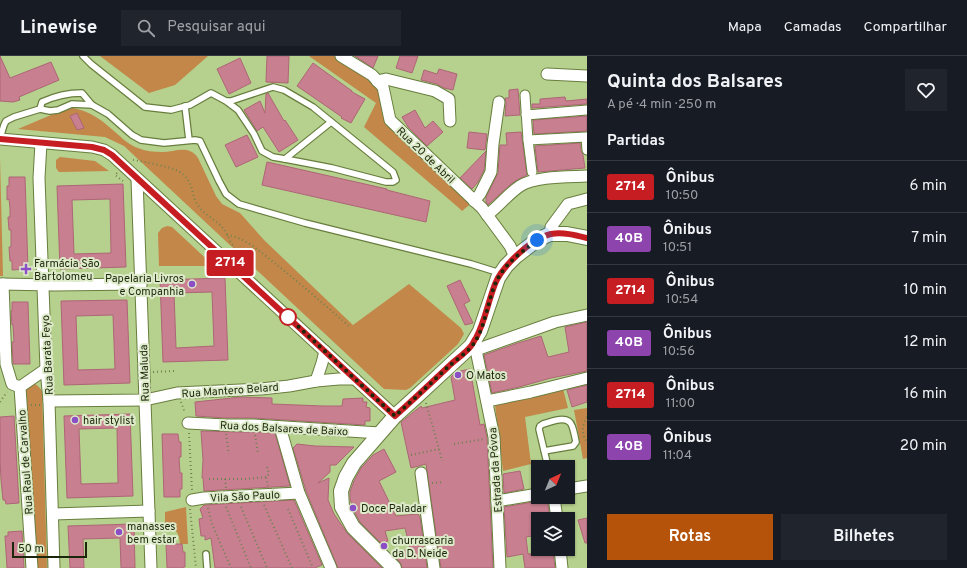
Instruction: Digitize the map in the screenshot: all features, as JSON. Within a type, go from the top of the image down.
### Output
[{"type":"street","name":"Rua 20 de Abril","points":[[341,56],[372,75],[383,87],[390,120],[487,215],[510,246],[515,257]]},
{"type":"street","points":[[547,74],[587,76]]},
{"type":"street","points":[[377,81],[386,79],[435,91],[449,100],[450,121]]},
{"type":"street","points":[[525,95],[532,172]]},
{"type":"street","points":[[474,201],[480,194],[491,172],[493,144],[500,102]]},
{"type":"street","points":[[526,115],[587,110]]},
{"type":"street","points":[[528,140],[586,137],[587,150]]},
{"type":"street","points":[[0,138],[92,147],[104,150],[112,155],[395,416]]},
{"type":"street","name":"Rua Barata Feyo","points":[[41,143],[39,178],[46,368],[49,403],[54,568]]},
{"type":"street","points":[[487,215],[514,190],[532,181],[587,176]]},
{"type":"street","name":"Rua Maluda","points":[[137,179],[151,568]]},
{"type":"street","points":[[550,234],[551,227],[568,204],[587,200]]},
{"type":"street","points":[[474,348],[495,285],[501,273],[515,257],[537,240],[550,234],[567,234],[587,238]]},
{"type":"street","points":[[46,368],[20,387],[12,384],[6,364],[2,284],[141,284]]},
{"type":"street","points":[[394,568],[353,527],[342,507],[340,491],[354,463],[395,416],[474,348],[555,322],[587,314]]},
{"type":"street","name":"Estrada da Póvoa","points":[[474,348],[494,437],[500,568]]},
{"type":"street","points":[[316,381],[325,352]]},
{"type":"street","points":[[487,401],[587,378]]},
{"type":"street","name":"Rua Mantero Belard","points":[[49,403],[145,400],[177,393],[260,389],[316,381],[355,379]]},
{"type":"street","name":"Rua Raul de Carvalho","points":[[20,387],[32,568]]},
{"type":"street","name":"Rua dos Balsares de Baixo","points":[[188,422],[380,433]]},
{"type":"street","points":[[280,427],[299,493],[331,568]]},
{"type":"street","points":[[421,473],[434,568]]},
{"type":"street","points":[[575,488],[587,486]]},
{"type":"street","name":"Vila São Paulo","points":[[191,501],[204,498],[299,493]]},
{"type":"street","points":[[497,501],[531,495]]},
{"type":"street","points":[[52,514],[149,511]]},
{"type":"street","points":[[561,556],[562,568]]},
{"type":"lane","points":[[83,56],[145,107],[170,110],[190,104],[211,93],[226,101],[238,110],[254,134],[262,151],[273,157],[332,168],[386,182],[393,182],[396,180],[393,172],[376,157],[313,107],[284,90],[272,87],[231,101],[226,101]]},
{"type":"lane","points":[[40,109],[42,102],[55,96],[82,93],[92,105],[108,114],[132,135],[141,140],[164,142],[189,140],[200,141],[226,194],[239,204],[305,223],[464,262],[501,273]]},
{"type":"lane","points":[[0,138],[4,125],[10,118],[40,109],[50,111],[58,110],[72,104],[92,105]]},
{"type":"lane","points":[[185,106],[189,140]]},
{"type":"lane","points":[[285,159],[331,122]]},
{"type":"lane","points":[[544,451],[573,446],[575,444],[576,442],[572,424],[568,420],[564,419],[540,426],[539,429],[544,451],[546,460]]},
{"type":"lane","points":[[206,554],[207,568]]},
{"type":"path","points":[[122,164],[127,160],[135,160],[171,168],[178,171],[190,181],[194,196],[200,207],[222,227],[234,246],[235,259],[230,264]]},
{"type":"path","points":[[227,235],[244,241],[256,249],[350,327]]},
{"type":"path","points":[[144,372],[174,371]]},
{"type":"path","points":[[177,393],[188,422],[191,501],[196,568]]},
{"type":"path","points":[[420,393],[427,405],[442,461]]},
{"type":"path","points":[[21,405],[49,403]]},
{"type":"path","points":[[587,417],[583,425],[584,438],[587,442]]},
{"type":"path","points":[[225,425],[228,454]]},
{"type":"path","points":[[253,425],[258,453]]},
{"type":"path","points":[[454,444],[494,437]]},
{"type":"path","points":[[411,455],[439,449]]},
{"type":"path","points":[[267,467],[269,474],[266,477],[271,494]]},
{"type":"path","name":"Vila São Paulo","points":[[209,479],[246,479],[266,477]]},
{"type":"path","points":[[259,495],[292,568]]},
{"type":"path","points":[[236,496],[267,568]]},
{"type":"path","points":[[221,497],[252,568]]},
{"type":"path","points":[[204,498],[212,524],[231,568]]},
{"type":"path","points":[[288,509],[313,568]]},
{"type":"shaded area","points":[[100,56],[208,56],[175,85],[149,93]]},
{"type":"shaded area","points":[[309,56],[341,56],[383,87],[390,120],[474,201],[462,211],[364,127],[376,103]]},
{"type":"shaded area","points":[[73,108],[85,111],[96,117],[135,147],[159,152],[186,150],[194,154],[198,158],[216,196],[222,204],[240,213],[264,240],[353,325],[409,284],[461,328],[464,334],[458,344],[410,388],[406,390],[384,389],[124,146],[105,137],[18,129],[51,115]]},
{"type":"shaded area","points":[[60,157],[95,161],[109,171],[59,172],[56,168],[56,160]]},
{"type":"shaded area","points":[[0,158],[3,276],[0,276]]},
{"type":"shaded area","points":[[167,226],[172,227],[214,266],[159,266],[158,233],[162,228]]},
{"type":"shaded area","points":[[32,383],[37,385],[42,391],[47,568],[36,568],[25,389]]},
{"type":"shaded area","points":[[563,389],[568,408],[525,417],[531,464],[503,471],[495,405]]},
{"type":"shaded area","points":[[587,408],[587,458],[583,459],[574,410]]},
{"type":"shaded area","points":[[186,507],[188,544],[180,544],[177,532],[172,529],[165,528],[165,512]]},
{"type":"building","points":[[0,56],[10,78],[51,62],[59,80],[19,97],[20,100],[13,102],[0,101]]},
{"type":"building","points":[[267,56],[289,56],[288,83],[266,82]]},
{"type":"building","points":[[355,56],[378,56],[373,68]]},
{"type":"building","points":[[400,56],[418,56],[412,73],[396,68]]},
{"type":"building","points":[[240,58],[251,83],[229,94],[217,69]]},
{"type":"building","points":[[313,63],[352,92],[365,99],[351,123],[341,118],[342,117],[297,86]]},
{"type":"building","points":[[439,69],[457,74],[453,90],[421,80],[424,70],[437,74]]},
{"type":"building","points":[[518,89],[520,115],[505,116],[505,98],[509,98],[509,90]]},
{"type":"building","points":[[268,93],[284,121],[285,120],[298,140],[279,152],[263,127],[257,131],[244,110],[260,101],[265,113],[266,94]]},
{"type":"building","points":[[565,97],[566,101],[587,99],[587,104],[532,108],[532,104],[540,104],[540,99]]},
{"type":"building","points":[[415,110],[425,128],[433,121],[443,132],[427,146],[408,127],[402,117]]},
{"type":"building","points":[[77,113],[84,128],[77,130],[70,116]]},
{"type":"building","points":[[587,116],[587,131],[534,134],[533,120]]},
{"type":"building","points":[[469,132],[487,134],[485,150],[467,148]]},
{"type":"building","points":[[521,132],[527,175],[511,184],[488,205],[486,202],[486,197],[498,173],[500,145],[507,145],[506,133]]},
{"type":"building","points":[[247,135],[258,157],[236,167],[225,145]]},
{"type":"building","points":[[580,143],[585,168],[538,172],[535,146]]},
{"type":"building","points":[[486,151],[484,170],[478,182],[472,189],[460,178]]},
{"type":"building","points":[[267,162],[387,189],[430,201],[426,222],[262,185]]},
{"type":"building","points":[[9,177],[25,177],[28,269],[12,270],[12,261],[10,261],[9,247],[11,247],[11,230],[9,230],[8,217],[10,217],[10,208],[9,199],[7,200],[7,186],[9,186]]},
{"type":"building","points":[[123,184],[126,267],[60,269],[57,186]],"holes":[[[110,199],[111,253],[74,254],[72,200]]]},
{"type":"building","points":[[225,278],[228,360],[163,362],[160,280]],"holes":[[[212,292],[214,346],[176,348],[174,293]]]},
{"type":"building","points":[[460,280],[470,301],[464,304],[473,323],[465,325],[447,286]]},
{"type":"building","points":[[127,300],[130,383],[64,385],[61,301]],"holes":[[[113,315],[115,369],[78,370],[76,316]]]},
{"type":"building","points":[[12,302],[28,302],[30,364],[13,364],[12,342],[14,342],[11,311]]},
{"type":"building","points":[[587,322],[587,371],[551,378],[492,393],[484,355],[541,336],[548,357],[569,352],[565,327]]},
{"type":"building","points":[[470,369],[480,425],[484,424],[487,438],[493,568],[441,568],[426,464],[411,468],[401,422],[421,406],[422,408],[455,400],[451,377],[456,372]]},
{"type":"building","points":[[587,385],[587,402],[572,407],[567,390]]},
{"type":"building","points":[[241,397],[272,398],[272,404],[323,406],[342,406],[343,399],[363,398],[363,402],[367,402],[366,407],[370,408],[370,421],[365,421],[365,425],[196,416],[195,402]]},
{"type":"building","points":[[130,414],[133,496],[67,498],[64,416]],"holes":[[[117,428],[118,483],[81,484],[79,429]]]},
{"type":"building","points":[[14,416],[19,503],[6,504],[5,500],[3,500],[1,480],[0,417]]},
{"type":"building","points":[[201,431],[275,433],[290,486],[204,491],[202,478],[203,460]]},
{"type":"building","points":[[162,434],[178,434],[179,442],[181,442],[181,457],[179,457],[180,473],[182,473],[182,489],[180,489],[180,497],[164,497]]},
{"type":"building","points":[[297,444],[354,447],[336,465],[330,465],[330,472],[318,483],[329,478],[328,500],[334,514],[347,533],[382,568],[338,568],[306,491],[293,448]]},
{"type":"building","points":[[384,449],[396,472],[379,481],[396,516],[418,514],[420,517],[427,568],[402,568],[397,559],[394,553],[410,549],[405,528],[385,531],[388,541],[381,543],[360,522],[355,513],[350,499],[350,492],[354,481],[361,468],[373,455]]},
{"type":"building","points":[[520,471],[524,489],[504,493],[503,474]]},
{"type":"building","points":[[294,500],[322,565],[315,568],[215,568],[211,538],[205,540],[205,536],[201,536],[199,519],[203,518],[200,509],[204,505]]},
{"type":"building","points":[[531,502],[531,504],[548,504],[549,512],[531,512],[531,536],[526,537],[528,554],[531,554],[531,556],[554,556],[555,568],[525,568],[523,554],[507,557],[504,507]]},
{"type":"building","points":[[587,518],[587,543],[585,543],[578,520]]},
{"type":"building","points":[[134,524],[135,568],[121,568],[120,538],[83,539],[84,568],[70,568],[68,526]]},
{"type":"building","points":[[22,531],[24,568],[7,568],[5,536],[8,536],[8,532]]},
{"type":"building","points":[[166,544],[182,544],[183,552],[185,552],[185,567],[167,568]]},
{"type":"bus line","name":"2714","points":[[0,139],[92,147],[104,150],[112,155],[395,416],[471,346],[485,318],[498,278],[506,266],[515,257],[537,240],[550,234],[567,234],[587,238]]},
{"type":"place","name":"Farmácia São Bartolomeu","points":[[26,269]]},
{"type":"place","name":"Papelaria Livros e Companhia","points":[[192,284]]},
{"type":"place","name":"O Matos","points":[[458,375]]},
{"type":"place","name":"hair stylist","points":[[75,420]]},
{"type":"place","name":"Doce Paladar","points":[[353,508]]},
{"type":"place","name":"manasses bem estar","points":[[119,532]]},
{"type":"place","name":"churrascaria da D. Neide","points":[[384,546]]},
{"type":"route","points":[[288,317],[395,416],[471,346],[485,318],[498,278],[506,266],[515,257],[537,240]]}]
